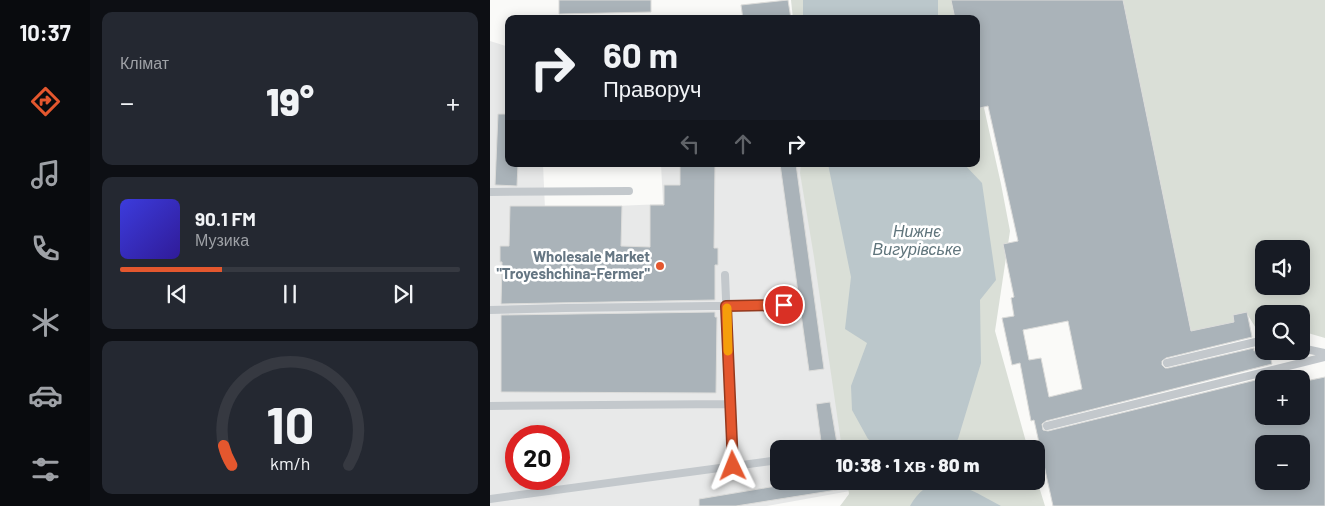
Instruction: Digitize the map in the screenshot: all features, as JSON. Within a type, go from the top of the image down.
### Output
[{"type":"lane","points":[[490,192],[629,192]]},
{"type":"lane","points":[[725,275],[733,466]]},
{"type":"lane","points":[[490,310],[784,305]]},
{"type":"lane","points":[[1167,363],[1255,342]]},
{"type":"lane","points":[[1310,350],[1325,352]]},
{"type":"lane","points":[[1047,426],[1325,356]]},
{"type":"lane","points":[[490,406],[730,404]]},
{"type":"lane","points":[[490,500],[770,461]]},
{"type":"shaded area","points":[[791,0],[958,0],[962,15],[793,15]]},
{"type":"shaded area","points":[[1123,0],[1325,0],[1325,338],[1310,334],[1310,305],[1255,305],[1255,327],[1246,312],[1233,315],[1234,322],[1191,331]]},
{"type":"shaded area","name":"Wholesale Market \"Troyeshchina-Fermer\"","points":[[490,41],[505,46],[505,167],[543,167],[545,209],[663,204],[661,167],[813,167],[853,440],[770,440],[770,490],[850,491],[767,506],[490,506]]},
{"type":"shaded area","name":"Нижнє Вигурівське","points":[[980,90],[1010,231],[995,331],[1025,440],[841,440],[800,173],[801,167],[980,167]]},
{"type":"shaded area","points":[[848,490],[1040,490],[1045,506],[840,506],[849,494]]},
{"type":"water","points":[[803,0],[938,0],[938,15],[803,15]]},
{"type":"water","name":"Нижнє Вигурівське","points":[[829,167],[967,167],[982,183],[996,280],[980,300],[981,363],[957,440],[868,439],[852,410],[851,386],[867,343],[845,329],[851,277]]},
{"type":"water","points":[[923,490],[970,490],[1001,506],[910,506]]},
{"type":"building","points":[[559,0],[651,0],[651,12],[559,14]]},
{"type":"building","points":[[788,0],[790,15],[742,15],[741,5]]},
{"type":"building","points":[[951,0],[1123,0],[1191,331],[1234,322],[1233,315],[1247,312],[1252,337],[1166,358],[1162,361],[1162,365],[1168,368],[1254,348],[1255,360],[1271,360],[1272,364],[1046,421],[1042,424],[1043,430],[1048,431],[1255,380],[1255,425],[1310,425],[1310,380],[1325,377],[1325,506],[1053,506],[1045,470],[1045,440],[1038,440],[1034,420],[1031,421],[1020,363],[1012,365],[1002,318],[1014,316],[1011,298],[1014,297],[1003,244],[1018,241],[988,106],[980,108],[980,15],[954,15]],"holes":[[[1068,321],[1082,389],[1049,397],[1041,358],[1029,360],[1023,330]]]},
{"type":"building","points":[[498,114],[505,114],[505,167],[518,167],[517,186],[495,185]]},
{"type":"building","points":[[680,167],[715,167],[714,248],[718,248],[718,265],[715,265],[715,300],[501,304],[502,262],[500,262],[500,246],[509,246],[510,206],[622,206],[621,246],[650,247],[650,205],[664,205],[664,185],[680,185]]},
{"type":"building","points":[[780,167],[796,167],[824,369],[809,371]]},
{"type":"building","points":[[715,312],[715,317],[717,317],[716,393],[501,392],[501,315]]},
{"type":"building","points":[[830,402],[836,440],[821,440],[816,404]]},
{"type":"building","points":[[770,487],[770,490],[837,490],[736,506],[699,506],[699,499]]},
{"type":"slow traffic","points":[[727,308],[728,351]]},
{"type":"place","name":"Wholesale Market \"Troyeshchina-Fermer\"","points":[[660,266]]},
{"type":"route","points":[[733,466],[726,306],[784,305]]}]
